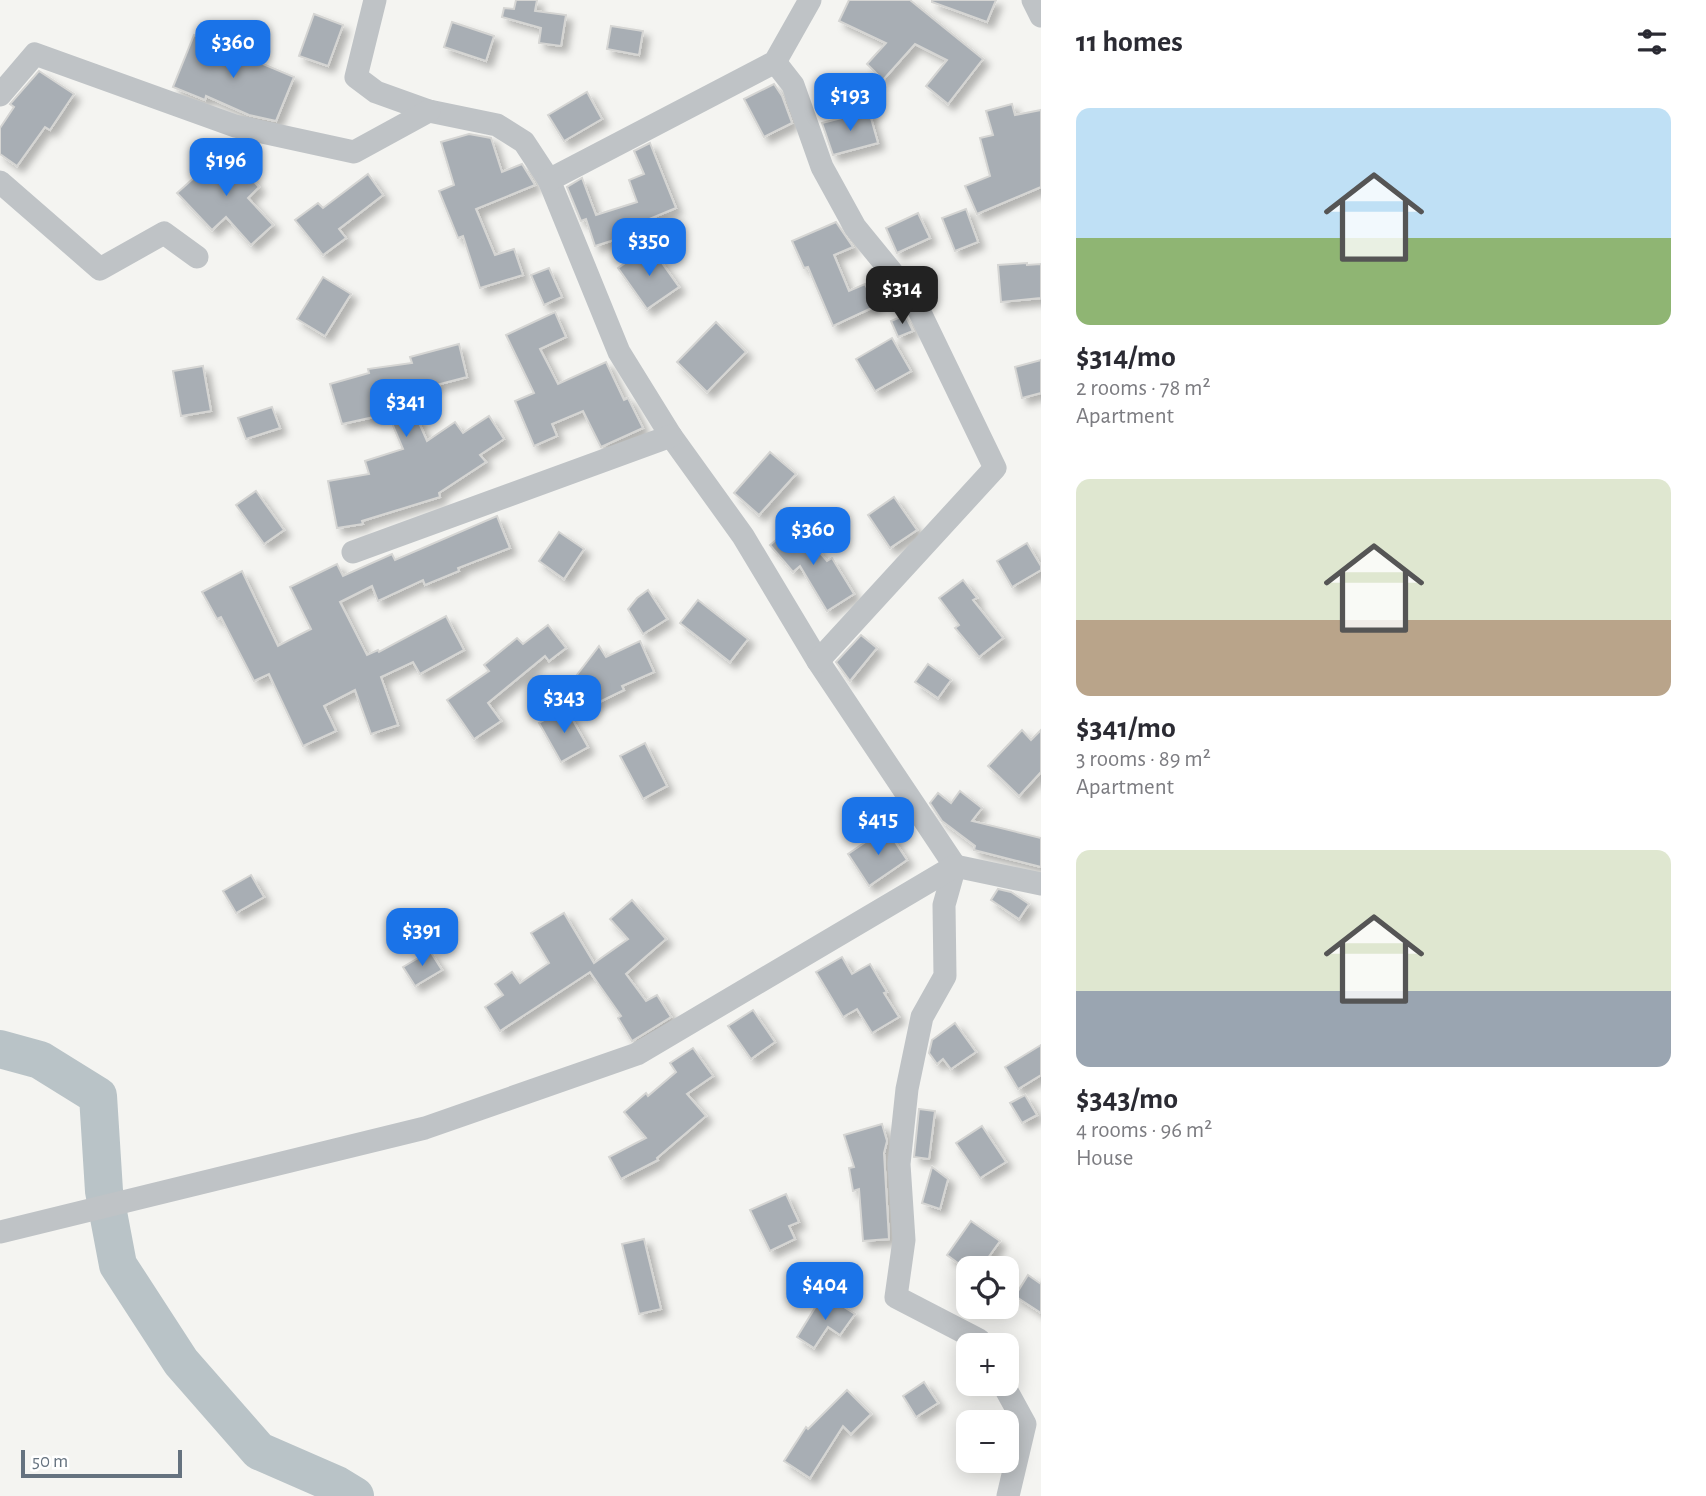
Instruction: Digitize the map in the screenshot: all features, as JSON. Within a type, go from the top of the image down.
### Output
[{"type":"street","points":[[376,0],[356,77],[376,92],[429,111],[497,125],[524,142],[549,180],[619,352],[671,436],[743,537],[818,661],[955,866],[944,905],[945,976],[922,1017],[907,1089],[899,1164],[904,1240],[897,1297],[966,1333]]},
{"type":"street","points":[[549,180],[775,62],[810,0]]},
{"type":"street","points":[[1033,0],[1041,16]]},
{"type":"street","points":[[0,95],[35,54],[235,126],[354,152],[429,111]]},
{"type":"street","points":[[775,62],[793,85],[822,167],[855,227],[913,298],[995,468],[818,661]]},
{"type":"street","points":[[0,182],[100,269],[164,233],[197,257]]},
{"type":"street","points":[[353,552],[671,436]]},
{"type":"street","points":[[0,1233],[425,1128],[637,1054],[955,866],[1041,884]]},
{"type":"street","points":[[1008,1496],[1025,1424],[1010,1396]]},
{"type":"building","points":[[516,0],[537,0],[535,11],[566,15],[561,46],[539,43],[541,28],[502,17],[504,8],[514,9]]},
{"type":"building","points":[[849,0],[910,0],[983,59],[948,104],[926,86],[947,60],[915,44],[883,80],[867,64],[886,43],[839,21]]},
{"type":"building","points":[[932,0],[996,0],[987,22]]},
{"type":"building","points":[[314,14],[343,25],[328,66],[299,56]]},
{"type":"building","points":[[452,22],[494,36],[486,61],[444,47]]},
{"type":"building","points":[[611,26],[643,31],[639,55],[607,49]]},
{"type":"building","points":[[194,35],[294,77],[276,121],[249,115],[206,96],[205,100],[173,87]]},
{"type":"building","points":[[39,71],[74,94],[50,130],[45,127],[17,166],[0,154],[0,128],[14,107],[10,104]]},
{"type":"building","points":[[774,84],[782,96],[792,123],[764,137],[744,99]]},
{"type":"building","points":[[587,92],[602,119],[564,141],[548,115]]},
{"type":"building","points":[[1012,104],[1015,115],[1041,110],[1041,187],[977,214],[965,186],[990,176],[980,138],[993,135],[986,111]]},
{"type":"building","points":[[869,111],[878,143],[833,155],[822,123]]},
{"type":"building","points":[[469,134],[491,138],[502,172],[522,164],[535,185],[476,209],[495,255],[514,249],[523,275],[480,288],[463,236],[458,238],[439,191],[454,185],[441,142]]},
{"type":"building","points":[[650,143],[676,208],[635,225],[640,232],[595,246],[586,219],[581,221],[567,187],[582,178],[596,215],[637,202],[629,180],[644,174],[634,151]]},
{"type":"building","points":[[225,150],[259,187],[248,198],[273,225],[251,245],[226,217],[212,230],[177,193]]},
{"type":"building","points":[[368,174],[383,195],[339,229],[346,238],[323,255],[295,220],[318,203],[323,208]]},
{"type":"building","points":[[966,209],[978,242],[955,251],[942,218]]},
{"type":"building","points":[[918,213],[930,238],[897,253],[886,228]]},
{"type":"building","points":[[836,222],[853,247],[834,255],[849,291],[865,284],[876,306],[833,326],[808,267],[804,268],[792,241]]},
{"type":"building","points":[[650,246],[679,287],[647,309],[618,268]]},
{"type":"building","points":[[1041,264],[1041,298],[1001,302],[998,265]]},
{"type":"building","points":[[549,268],[562,297],[544,305],[531,275]]},
{"type":"building","points":[[323,277],[351,294],[325,336],[297,319]]},
{"type":"building","points":[[555,312],[566,337],[540,349],[558,384],[606,362],[624,400],[628,398],[643,428],[601,447],[583,411],[552,424],[557,436],[534,446],[515,401],[534,393],[506,335]]},
{"type":"building","points":[[905,315],[913,331],[898,337],[891,321]]},
{"type":"building","points":[[716,322],[746,352],[707,392],[677,362]]},
{"type":"building","points":[[892,338],[911,371],[875,391],[856,359]]},
{"type":"building","points":[[459,344],[467,377],[406,393],[427,441],[455,422],[463,433],[489,416],[504,439],[480,455],[486,462],[439,493],[440,497],[362,521],[363,524],[337,528],[328,481],[369,474],[365,461],[403,449],[388,414],[342,424],[330,384],[369,373],[368,369],[412,363],[410,357]]},
{"type":"building","points":[[1041,360],[1041,393],[1022,398],[1015,367]]},
{"type":"building","points":[[203,366],[211,411],[181,416],[173,371]]},
{"type":"building","points":[[272,407],[280,428],[246,439],[238,418]]},
{"type":"building","points":[[770,452],[796,474],[759,515],[734,493]]},
{"type":"building","points":[[256,491],[284,530],[264,544],[236,505]]},
{"type":"building","points":[[894,497],[917,530],[890,548],[868,515]]},
{"type":"building","points":[[497,516],[510,548],[458,568],[459,571],[425,585],[423,580],[378,601],[372,586],[340,602],[367,655],[378,650],[379,652],[446,616],[464,650],[420,674],[413,662],[381,677],[398,725],[371,734],[355,690],[324,706],[336,731],[303,746],[269,674],[254,681],[221,617],[217,619],[202,592],[242,571],[278,646],[311,629],[290,587],[337,564],[343,576],[392,554],[395,560]]},
{"type":"building","points":[[795,524],[827,561],[832,558],[854,594],[827,611],[800,566],[793,572],[770,545]]},
{"type":"building","points":[[559,532],[584,549],[564,579],[539,561]]},
{"type":"building","points":[[1027,543],[1041,570],[1012,587],[997,561]]},
{"type":"building","points":[[963,580],[977,598],[973,600],[1003,638],[979,657],[955,628],[959,625],[939,598]]},
{"type":"building","points":[[648,590],[667,619],[643,634],[628,609]]},
{"type":"building","points":[[698,600],[748,639],[730,662],[680,623]]},
{"type":"building","points":[[548,625],[566,648],[549,661],[545,656],[488,703],[501,721],[474,739],[447,700],[489,671],[484,665],[517,638],[523,644]]},
{"type":"building","points":[[861,635],[877,648],[850,681],[836,662]]},
{"type":"building","points":[[640,641],[654,672],[622,686],[624,690],[589,707],[573,680],[599,646],[606,657]]},
{"type":"building","points":[[928,664],[951,680],[938,698],[915,682]]},
{"type":"building","points":[[566,708],[588,747],[561,762],[539,723]]},
{"type":"building","points":[[1022,730],[1031,740],[1041,730],[1041,772],[1019,796],[988,766]]},
{"type":"building","points":[[645,743],[667,786],[643,799],[620,756]]},
{"type":"building","points":[[960,791],[982,808],[972,821],[1041,838],[1041,867],[974,850],[975,846],[942,821],[930,803],[938,793],[951,803]]},
{"type":"building","points":[[886,828],[907,860],[869,886],[848,854]]},
{"type":"building","points":[[251,875],[264,897],[236,913],[223,891]]},
{"type":"building","points":[[998,889],[1011,892],[1029,904],[1019,919],[991,900]]},
{"type":"building","points":[[632,900],[666,939],[626,974],[646,1001],[657,995],[671,1017],[632,1041],[618,1018],[621,1016],[590,972],[500,1031],[485,1007],[503,995],[495,984],[512,972],[520,983],[549,963],[531,933],[564,913],[594,963],[628,939],[610,919]]},
{"type":"building","points":[[430,951],[442,970],[415,986],[403,967]]},
{"type":"building","points":[[842,957],[852,974],[870,964],[899,1017],[872,1033],[857,1009],[843,1017],[816,972]]},
{"type":"building","points":[[753,1010],[775,1042],[751,1059],[728,1026]]},
{"type":"building","points":[[955,1023],[976,1052],[951,1069],[943,1059],[937,1064],[929,1053],[932,1040]]},
{"type":"building","points":[[1041,1045],[1041,1075],[1018,1089],[1005,1067]]},
{"type":"building","points":[[693,1048],[713,1076],[687,1094],[706,1116],[657,1158],[658,1160],[621,1179],[609,1157],[646,1138],[624,1112],[676,1072],[670,1063]]},
{"type":"building","points":[[1025,1095],[1037,1115],[1022,1123],[1010,1103]]},
{"type":"building","points":[[919,1109],[935,1111],[929,1159],[914,1157]]},
{"type":"building","points":[[882,1124],[887,1141],[884,1153],[889,1239],[863,1241],[859,1189],[853,1191],[849,1168],[854,1167],[844,1135]]},
{"type":"building","points":[[982,1126],[1006,1162],[980,1178],[956,1143]]},
{"type":"building","points":[[932,1167],[948,1179],[940,1209],[922,1203]]},
{"type":"building","points":[[786,1194],[799,1222],[789,1226],[795,1239],[770,1251],[750,1210]]},
{"type":"building","points":[[971,1221],[1000,1241],[989,1256],[956,1256],[956,1262],[947,1255]]},
{"type":"building","points":[[644,1239],[661,1309],[639,1314],[622,1244]]},
{"type":"building","points":[[1028,1275],[1041,1284],[1041,1313],[1019,1299],[1019,1290]]},
{"type":"building","points":[[821,1298],[833,1307],[836,1302],[855,1314],[840,1335],[828,1327],[814,1348],[797,1337]]},
{"type":"building","points":[[924,1382],[938,1403],[916,1417],[903,1396]]},
{"type":"building","points":[[847,1390],[871,1414],[851,1434],[843,1426],[810,1478],[784,1461],[806,1427],[808,1429]]},
{"type":"waterway","points":[[0,1049],[40,1060],[98,1096],[104,1191],[118,1265],[181,1362],[259,1451],[337,1485],[355,1496]]}]
